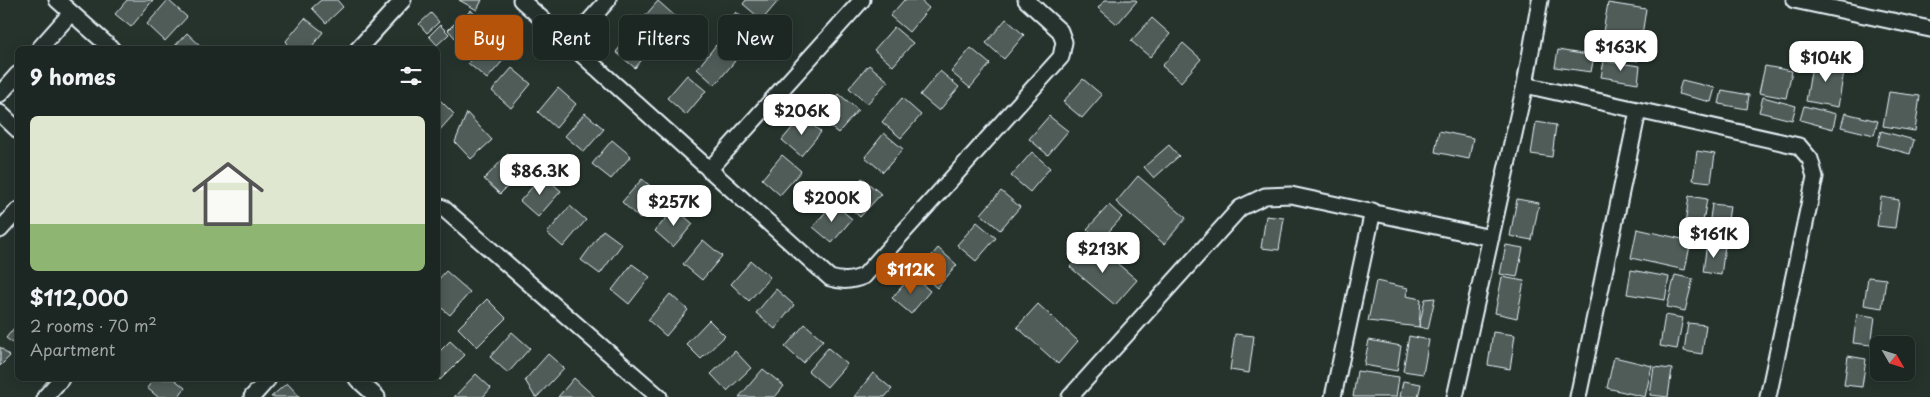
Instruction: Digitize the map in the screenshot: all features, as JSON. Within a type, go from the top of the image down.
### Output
[{"type":"street","points":[[57,0],[109,46]]},
{"type":"street","points":[[361,46],[403,0]]},
{"type":"street","points":[[521,0],[537,15]]},
{"type":"street","points":[[595,15],[608,0]]},
{"type":"street","points":[[709,170],[862,0]]},
{"type":"street","points":[[587,60],[830,278],[842,282],[852,281],[864,276],[1061,56],[1064,42],[1060,32],[1026,0]]},
{"type":"street","points":[[1455,397],[1525,85],[1540,0]]},
{"type":"street","points":[[1794,0],[1930,29]]},
{"type":"street","points":[[42,46],[71,13]]},
{"type":"street","points":[[0,94],[15,77]]},
{"type":"street","points":[[1525,85],[1799,146],[1810,159],[1815,177],[1768,397]]},
{"type":"street","points":[[1578,397],[1638,111]]},
{"type":"street","points":[[0,113],[15,127]]},
{"type":"street","points":[[1070,397],[1240,208],[1265,196],[1291,195],[1491,238]]},
{"type":"street","points":[[440,207],[659,397]]},
{"type":"street","points":[[1332,397],[1373,212]]},
{"type":"street","points":[[0,230],[15,213]]},
{"type":"street","points":[[45,397],[60,381]]},
{"type":"street","points":[[252,397],[266,381]]},
{"type":"street","points":[[359,381],[377,397]]},
{"type":"building","points":[[127,0],[153,0],[131,27],[115,14]]},
{"type":"building","points":[[168,0],[187,17],[165,41],[147,24]]},
{"type":"building","points":[[321,0],[337,0],[343,7],[326,23],[312,8]]},
{"type":"building","points":[[459,0],[482,0],[477,10]]},
{"type":"building","points":[[746,0],[779,0],[766,15],[756,15],[743,4]]},
{"type":"building","points":[[904,0],[920,0],[929,8],[909,32],[890,16]]},
{"type":"building","points":[[1105,0],[1137,1],[1117,24],[1098,8]]},
{"type":"building","points":[[658,1],[674,15],[646,15]]},
{"type":"building","points":[[1608,3],[1646,9],[1638,61],[1599,55]]},
{"type":"building","points":[[471,10],[475,15],[466,15]]},
{"type":"building","points":[[431,13],[439,22],[427,33],[419,24]]},
{"type":"building","points":[[305,18],[323,32],[312,46],[289,46],[286,41]]},
{"type":"building","points":[[1152,18],[1170,34],[1150,57],[1131,41]]},
{"type":"building","points":[[1006,19],[1024,35],[1004,59],[986,43]]},
{"type":"building","points":[[455,23],[455,38],[448,30]]},
{"type":"building","points":[[440,25],[449,34],[437,45],[429,36]]},
{"type":"building","points":[[894,27],[913,43],[893,66],[874,50]]},
{"type":"building","points":[[187,33],[201,46],[175,46]]},
{"type":"building","points":[[1183,43],[1201,59],[1181,82],[1162,66]]},
{"type":"building","points":[[716,45],[718,47],[718,60],[735,61],[715,85],[697,69],[704,60],[708,60],[708,55]]},
{"type":"building","points":[[971,48],[990,64],[970,88],[951,72]]},
{"type":"building","points":[[1558,50],[1594,56],[1591,72],[1555,67]]},
{"type":"building","points":[[471,60],[504,60],[487,79],[468,63]]},
{"type":"building","points":[[626,60],[642,60],[635,68]]},
{"type":"building","points":[[1813,60],[1845,65],[1838,107],[1806,101]]},
{"type":"building","points":[[1604,61],[1640,66],[1638,83],[1601,77]]},
{"type":"building","points":[[869,65],[888,81],[867,104],[849,88]]},
{"type":"building","points":[[1765,66],[1792,71],[1786,98],[1759,93]]},
{"type":"building","points":[[512,68],[531,84],[511,108],[492,91]]},
{"type":"building","points":[[940,71],[959,87],[939,111],[920,95]]},
{"type":"building","points":[[687,75],[706,91],[686,115],[667,98]]},
{"type":"building","points":[[1083,79],[1102,95],[1082,118],[1063,102]]},
{"type":"building","points":[[1682,80],[1715,88],[1711,102],[1678,94]]},
{"type":"building","points":[[558,88],[576,104],[556,128],[538,112]]},
{"type":"building","points":[[1722,90],[1749,95],[1747,109],[1719,104]]},
{"type":"building","points":[[1889,92],[1920,96],[1915,131],[1883,126]]},
{"type":"building","points":[[839,94],[858,110],[838,133],[819,118]]},
{"type":"building","points":[[1763,97],[1796,106],[1792,120],[1759,112]]},
{"type":"building","points":[[902,98],[921,115],[901,138],[882,122]]},
{"type":"building","points":[[440,100],[454,114],[440,130]]},
{"type":"building","points":[[1804,106],[1836,114],[1833,129],[1800,120]]},
{"type":"building","points":[[467,113],[492,140],[471,159],[455,142]]},
{"type":"building","points":[[585,113],[604,129],[584,152],[565,136]]},
{"type":"building","points":[[1845,113],[1878,121],[1874,135],[1841,127]]},
{"type":"building","points":[[802,116],[821,132],[801,156],[782,140]]},
{"type":"building","points":[[1049,116],[1068,131],[1048,155],[1029,139]]},
{"type":"building","points":[[1536,122],[1556,125],[1552,157],[1531,154]]},
{"type":"building","points":[[1439,131],[1473,138],[1469,159],[1435,152]]},
{"type":"building","points":[[1881,131],[1914,140],[1910,154],[1877,145]]},
{"type":"building","points":[[884,133],[903,149],[883,172],[865,157]]},
{"type":"building","points":[[612,140],[631,156],[611,179],[592,164]]},
{"type":"building","points":[[1169,145],[1179,156],[1154,178],[1144,167]]},
{"type":"building","points":[[1697,151],[1715,154],[1711,182],[1693,180]]},
{"type":"building","points":[[1032,152],[1050,168],[1030,192],[1011,176]]},
{"type":"building","points":[[508,154],[524,170],[500,194],[484,179]]},
{"type":"building","points":[[782,155],[801,171],[780,195],[762,179]]},
{"type":"building","points":[[543,175],[561,191],[538,217],[520,201]]},
{"type":"building","points":[[1138,176],[1186,218],[1164,244],[1116,202]]},
{"type":"building","points":[[862,178],[881,194],[860,217],[842,201]]},
{"type":"building","points":[[642,179],[661,195],[640,219],[622,202]]},
{"type":"building","points":[[1001,191],[1020,207],[1000,230],[981,214]]},
{"type":"building","points":[[1689,196],[1707,199],[1702,227],[1685,225]]},
{"type":"building","points":[[1881,197],[1899,200],[1895,228],[1877,226]]},
{"type":"building","points":[[1517,199],[1539,203],[1532,240],[1510,236]]},
{"type":"building","points":[[833,203],[852,219],[832,243],[813,227]]},
{"type":"building","points":[[1712,204],[1730,206],[1726,235],[1708,233]]},
{"type":"building","points":[[1109,205],[1122,217],[1100,241],[1087,229]]},
{"type":"building","points":[[570,206],[586,220],[563,247],[547,233]]},
{"type":"building","points":[[675,208],[693,224],[673,247],[655,231]]},
{"type":"building","points":[[1266,216],[1284,218],[1279,250],[1261,248]]},
{"type":"building","points":[[977,222],[996,238],[976,261],[957,245]]},
{"type":"building","points":[[1637,229],[1691,241],[1685,270],[1631,258]]},
{"type":"building","points":[[603,230],[622,244],[600,274],[581,260]]},
{"type":"building","points":[[703,240],[722,256],[702,280],[683,264]]},
{"type":"building","points":[[1092,242],[1137,280],[1115,305],[1070,267]]},
{"type":"building","points":[[1707,243],[1725,246],[1721,275],[1703,272]]},
{"type":"building","points":[[1506,245],[1523,248],[1517,277],[1500,274]]},
{"type":"building","points":[[938,248],[957,265],[937,288],[918,272]]},
{"type":"building","points":[[751,261],[770,277],[749,301],[731,284]]},
{"type":"building","points":[[632,264],[650,277],[629,304],[612,290]]},
{"type":"building","points":[[1631,270],[1669,277],[1665,300],[1627,294]]},
{"type":"building","points":[[446,271],[470,292],[450,315],[440,307],[440,278]]},
{"type":"building","points":[[912,275],[930,291],[911,314],[892,298]]},
{"type":"building","points":[[1675,275],[1693,279],[1685,311],[1667,307]]},
{"type":"building","points":[[1502,277],[1524,281],[1517,318],[1495,313]]},
{"type":"building","points":[[1868,277],[1886,279],[1882,308],[1864,305]]},
{"type":"building","points":[[1376,281],[1408,288],[1406,296],[1421,299],[1419,327],[1368,321]]},
{"type":"building","points":[[776,289],[794,305],[775,329],[756,313]]},
{"type":"building","points":[[670,294],[688,310],[666,336],[648,320]]},
{"type":"building","points":[[1435,298],[1428,329],[1419,327],[1425,299]]},
{"type":"building","points":[[487,299],[506,318],[477,347],[458,328]]},
{"type":"building","points":[[1038,304],[1078,341],[1058,364],[1017,327]]},
{"type":"building","points":[[1857,314],[1875,317],[1872,336],[1870,336],[1870,345],[1853,343]]},
{"type":"building","points":[[1665,315],[1683,318],[1677,349],[1660,346]]},
{"type":"building","points":[[709,320],[725,336],[701,359],[686,344]]},
{"type":"building","points":[[1688,323],[1706,325],[1702,354],[1684,351]]},
{"type":"building","points":[[805,324],[823,340],[803,363],[785,347]]},
{"type":"building","points":[[15,327],[15,345],[6,338]]},
{"type":"building","points":[[512,332],[530,348],[508,373],[490,357]]},
{"type":"building","points":[[1493,332],[1515,335],[1510,369],[1488,365]]},
{"type":"building","points":[[1235,334],[1254,336],[1249,373],[1230,370]]},
{"type":"building","points":[[1409,336],[1429,340],[1423,374],[1403,371]]},
{"type":"building","points":[[1369,340],[1401,346],[1397,371],[1364,365]]},
{"type":"building","points":[[450,341],[465,355],[440,380],[440,351]]},
{"type":"building","points":[[0,347],[10,356],[0,366]]},
{"type":"building","points":[[828,348],[847,364],[827,387],[808,371]]},
{"type":"building","points":[[735,351],[751,368],[727,391],[711,374]]},
{"type":"building","points":[[548,354],[564,368],[535,397],[525,380]]},
{"type":"building","points":[[1848,356],[1866,359],[1862,387],[1844,385]]},
{"type":"building","points":[[1614,357],[1652,366],[1645,397],[1607,388]]},
{"type":"building","points":[[1654,367],[1672,369],[1668,397],[1650,395]]},
{"type":"building","points":[[763,369],[784,386],[775,397],[739,397]]},
{"type":"building","points":[[1357,371],[1399,377],[1396,397],[1353,397]]},
{"type":"building","points":[[873,373],[892,389],[885,397],[854,397]]},
{"type":"building","points":[[476,374],[491,388],[483,397],[454,397]]},
{"type":"building","points":[[574,378],[595,397],[558,397]]},
{"type":"building","points":[[152,381],[176,381],[185,388],[178,397],[158,397],[147,388]]},
{"type":"building","points":[[1403,381],[1421,384],[1418,397],[1400,397]]},
{"type":"building","points":[[287,383],[300,397],[271,397]]}]
